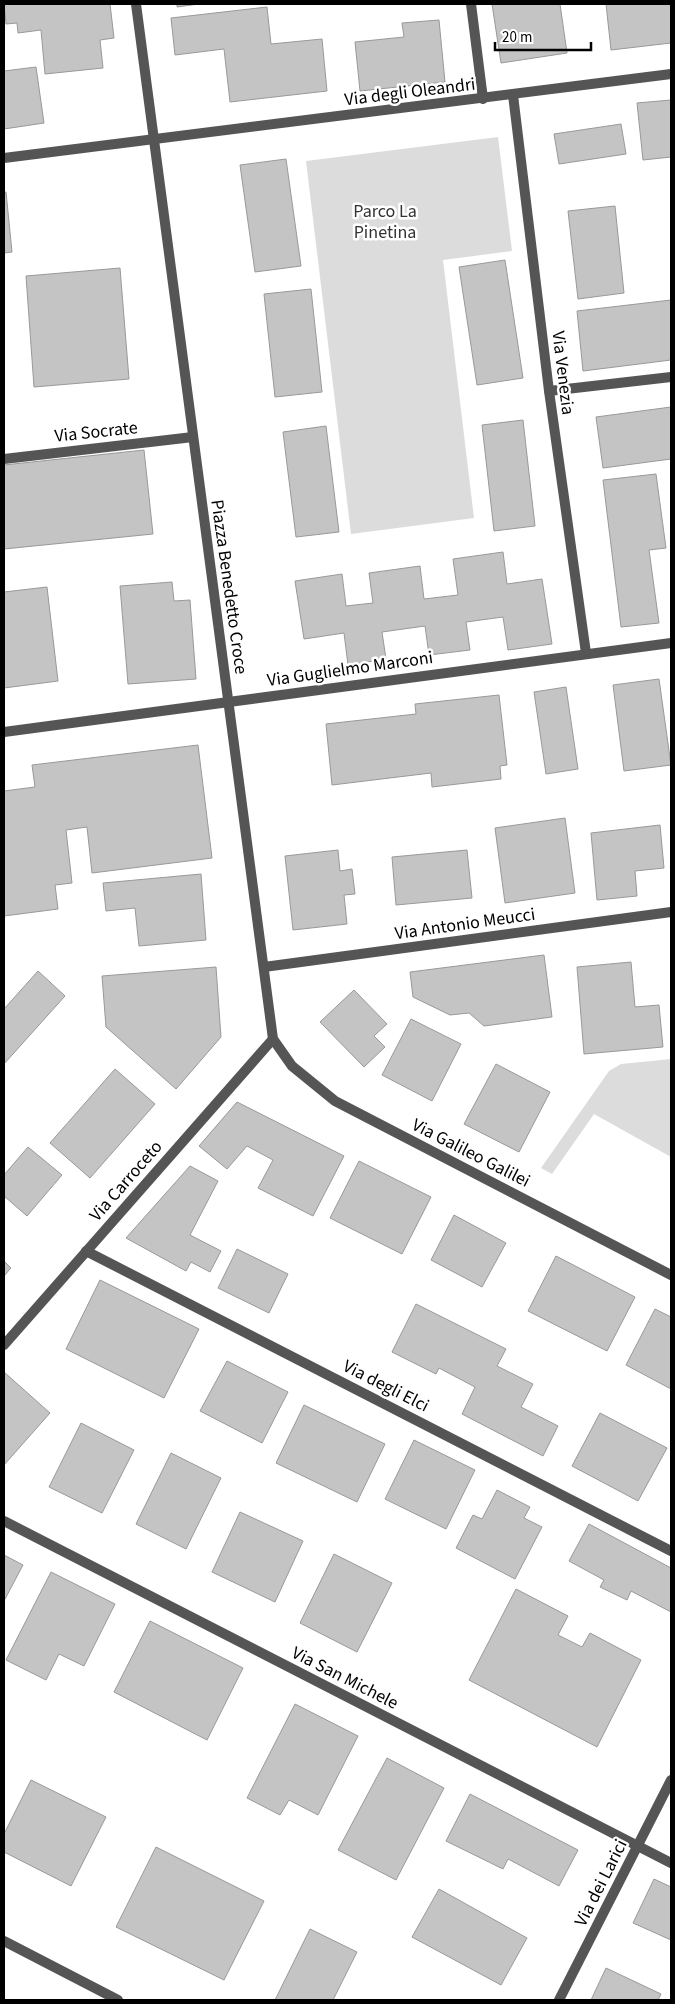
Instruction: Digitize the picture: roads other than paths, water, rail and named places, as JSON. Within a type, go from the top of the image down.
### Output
[{"type":"street","name":"Piazza Benedetto Croce","points":[[136,4],[273,1039]]},
{"type":"street","points":[[471,4],[483,100]]},
{"type":"street","name":"Via degli Oleandri","points":[[4,158],[483,100],[671,74]]},
{"type":"street","name":"Via Venezia","points":[[513,95],[549,391],[586,653]]},
{"type":"street","points":[[549,391],[671,377]]},
{"type":"street","name":"Via Socrate","points":[[4,459],[192,437]]},
{"type":"street","name":"Via Guglielmo Marconi","points":[[4,732],[671,643]]},
{"type":"street","name":"Via Antonio Meucci","points":[[264,967],[671,912]]},
{"type":"street","name":"Via Carroceto","points":[[4,1345],[273,1039]]},
{"type":"street","name":"Via Galileo Galilei","points":[[273,1039],[292,1066],[335,1101],[671,1275]]},
{"type":"street","name":"Via degli Elci","points":[[86,1251],[671,1551]]},
{"type":"street","name":"Via San Michele","points":[[4,1521],[671,1863]]},
{"type":"street","name":"Via dei Larici","points":[[559,2000],[671,1780]]},
{"type":"street","points":[[4,1941],[118,2000]]},
{"type":"park label","name":"Parco La Pinetina","points":[[385,221]]}]
